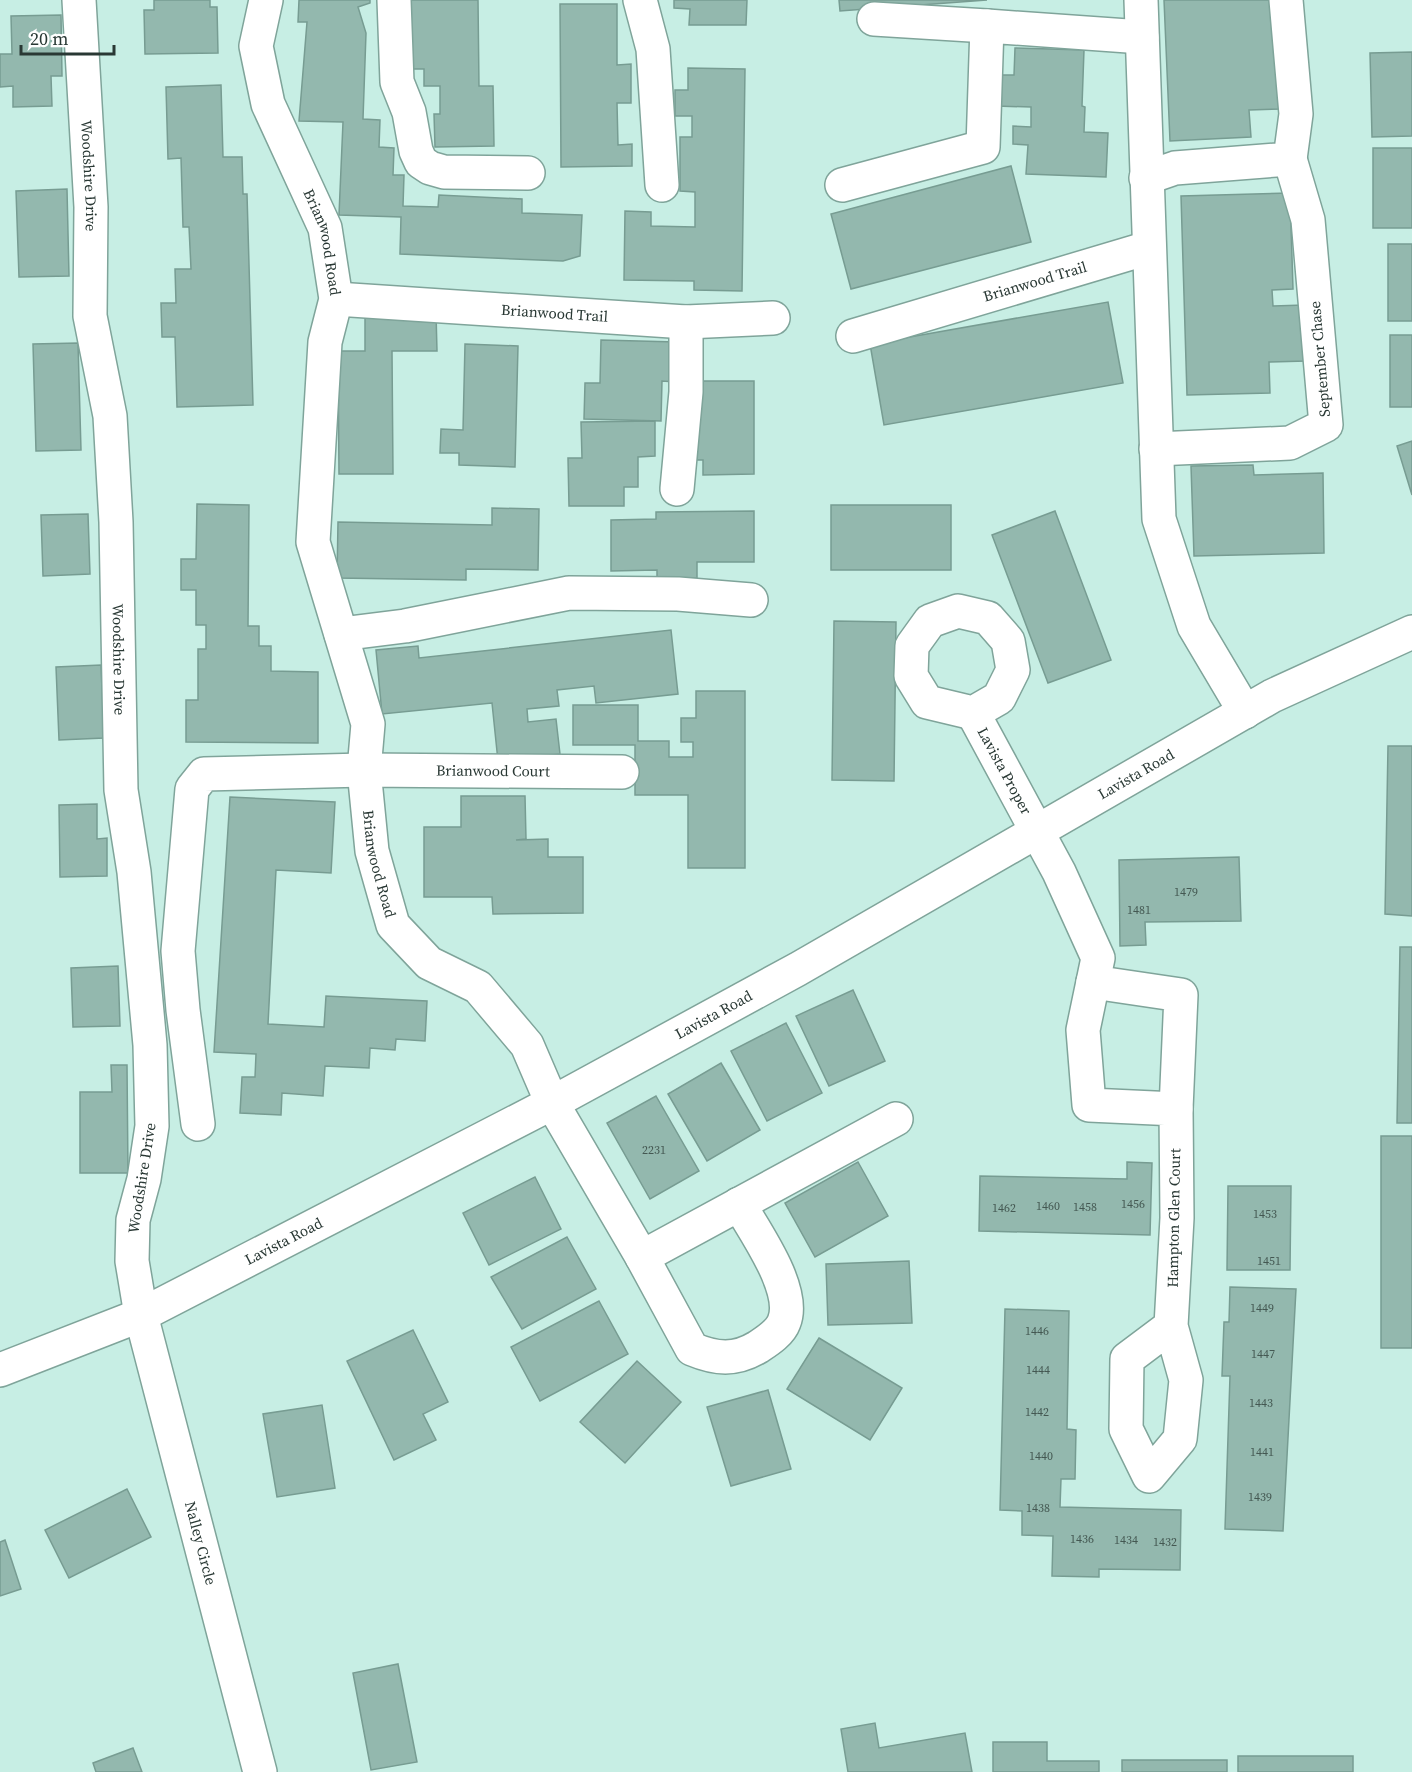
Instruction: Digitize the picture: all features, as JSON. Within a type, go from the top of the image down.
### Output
[{"type":"street","name":"Woodshire Drive","points":[[79,0],[91,207],[90,316],[110,416],[116,522],[121,790],[134,872],[150,1045],[152,1126],[144,1179],[133,1220],[132,1261],[141,1315]]},
{"type":"street","name":"Brianwood Road","points":[[266,0],[256,46],[268,104],[325,228],[336,299],[325,342],[313,542],[368,724],[364,770],[372,851],[393,925],[429,963],[478,987],[527,1045],[552,1103],[642,1257],[692,1349],[714,1358],[747,1353],[770,1339],[784,1322],[788,1301],[783,1283],[740,1204]]},
{"type":"street","points":[[394,0],[397,82],[409,112],[416,151],[421,162],[430,168],[444,172],[528,173]]},
{"type":"street","points":[[640,0],[653,49],[662,185]]},
{"type":"street","points":[[1141,0],[1159,519],[1194,626],[1245,712]]},
{"type":"street","name":"September Chase","points":[[1156,449],[1290,443],[1326,425],[1308,220],[1290,159],[1296,114],[1286,0]]},
{"type":"street","points":[[874,19],[1142,37]]},
{"type":"street","points":[[842,185],[983,147],[987,26]]},
{"type":"street","points":[[1146,178],[1175,168],[1290,159]]},
{"type":"street","name":"Brianwood Trail","points":[[853,336],[1148,248]]},
{"type":"street","name":"Brianwood Trail","points":[[336,299],[686,322],[773,318]]},
{"type":"street","points":[[677,489],[686,392],[686,322]]},
{"type":"street","points":[[341,634],[405,626],[569,593],[678,594],[752,600]]},
{"type":"street","name":"Lavista Proper","points":[[973,713],[999,698],[1013,670],[1008,641],[988,618],[958,611],[930,621],[912,646],[911,676],[927,702],[973,713],[1037,830]]},
{"type":"street","name":"Lavista Road","points":[[0,1370],[141,1315],[552,1103],[798,969],[1272,696],[1412,632]]},
{"type":"street","name":"Brianwood Court","points":[[198,1124],[183,1010],[178,951],[192,789],[204,774],[364,770],[622,772]]},
{"type":"street","points":[[1037,830],[1098,958],[1083,1030],[1089,1105],[1176,1109]]},
{"type":"street","name":"Hampton Glen Court","points":[[1093,982],[1181,995],[1176,1109],[1177,1218],[1171,1326]]},
{"type":"street","points":[[642,1257],[896,1119]]},
{"type":"street","name":"Nalley Circle","points":[[141,1315],[260,1772]]},
{"type":"building","points":[[154,0],[210,0],[210,7],[217,7],[218,53],[145,54],[144,10],[154,10]]},
{"type":"building","points":[[299,0],[370,0],[370,3],[358,7],[366,33],[363,119],[380,120],[379,147],[394,148],[393,175],[404,175],[403,206],[438,207],[439,195],[522,199],[522,213],[582,215],[580,256],[563,261],[400,254],[401,217],[339,215],[343,122],[299,121],[307,22],[298,22]]},
{"type":"building","points":[[410,0],[478,0],[479,86],[493,86],[494,146],[435,147],[434,114],[440,114],[440,86],[424,86],[424,69],[411,69]]},
{"type":"building","points":[[674,0],[747,0],[746,25],[689,25],[690,9],[674,8]]},
{"type":"building","points":[[839,0],[987,0],[840,11]]},
{"type":"building","points":[[1164,0],[1277,0],[1282,109],[1249,110],[1251,137],[1170,141]]},
{"type":"building","points":[[560,4],[617,4],[617,65],[631,64],[631,103],[617,103],[618,145],[632,144],[632,166],[561,167]]},
{"type":"building","points":[[61,15],[62,76],[51,76],[52,106],[13,107],[13,86],[0,87],[0,54],[12,54],[11,16]]},
{"type":"building","points":[[1015,48],[1084,50],[1082,106],[1085,107],[1084,132],[1108,133],[1106,177],[1026,174],[1028,145],[1013,144],[1013,126],[1031,127],[1031,107],[996,106],[997,75],[1014,75]]},
{"type":"building","points":[[1412,52],[1412,136],[1372,137],[1370,53]]},
{"type":"building","points":[[688,68],[745,69],[742,291],[694,290],[694,281],[624,280],[625,211],[651,212],[651,226],[695,227],[695,192],[680,191],[680,137],[692,137],[692,116],[675,116],[675,90],[688,90]]},
{"type":"building","points":[[221,85],[223,157],[242,157],[243,194],[247,194],[253,405],[177,407],[175,337],[162,337],[161,303],[176,303],[175,269],[191,269],[189,227],[183,227],[181,158],[168,159],[166,87]]},
{"type":"building","points":[[1373,148],[1412,148],[1412,228],[1373,228]]},
{"type":"building","points":[[1011,166],[1031,242],[851,289],[831,214]]},
{"type":"building","points":[[67,189],[69,276],[19,277],[16,191]]},
{"type":"building","points":[[1290,193],[1293,289],[1272,290],[1273,306],[1304,305],[1306,361],[1269,362],[1270,393],[1187,395],[1181,196]]},
{"type":"building","points":[[1388,244],[1412,244],[1412,321],[1388,321]]},
{"type":"building","points":[[1108,302],[1123,383],[884,425],[870,344]]},
{"type":"building","points":[[436,313],[437,351],[392,351],[393,474],[339,474],[338,351],[365,351],[365,314]]},
{"type":"building","points":[[1390,335],[1412,335],[1412,407],[1390,407]]},
{"type":"building","points":[[601,340],[676,342],[675,382],[662,381],[661,421],[584,419],[585,383],[600,383]]},
{"type":"building","points":[[78,343],[81,450],[36,451],[33,344]]},
{"type":"building","points":[[465,344],[518,346],[515,467],[459,465],[459,453],[440,453],[441,429],[463,430]]},
{"type":"building","points":[[701,381],[754,381],[754,474],[703,475],[703,460],[688,460]]},
{"type":"building","points":[[655,421],[655,456],[638,457],[638,487],[624,487],[624,506],[569,506],[568,458],[582,458],[581,422]]},
{"type":"building","points":[[1412,441],[1412,495],[1397,446]]},
{"type":"building","points":[[1253,465],[1254,475],[1323,473],[1324,553],[1194,556],[1191,466]]},
{"type":"building","points":[[197,504],[249,505],[248,626],[259,626],[259,646],[271,646],[271,671],[318,672],[318,743],[186,742],[186,700],[198,700],[198,649],[206,649],[206,625],[196,625],[196,590],[181,590],[181,559],[196,559]]},
{"type":"building","points":[[831,505],[951,505],[951,570],[831,570]]},
{"type":"building","points":[[492,508],[539,509],[538,570],[466,569],[466,580],[337,578],[338,522],[492,525]]},
{"type":"building","points":[[754,511],[754,562],[697,562],[697,578],[657,579],[657,570],[611,571],[611,520],[656,519],[656,512]]},
{"type":"building","points":[[1055,511],[1111,660],[1048,683],[992,535]]},
{"type":"building","points":[[88,514],[90,574],[43,576],[41,515]]},
{"type":"building","points":[[834,621],[896,622],[894,781],[832,780]]},
{"type":"building","points":[[671,630],[678,694],[596,703],[594,686],[557,690],[559,706],[527,709],[528,722],[556,719],[560,754],[498,761],[492,703],[382,714],[376,650],[418,646],[419,658]]},
{"type":"building","points":[[101,665],[104,738],[59,740],[56,667]]},
{"type":"building","points":[[696,691],[745,691],[745,868],[688,868],[688,795],[635,795],[635,745],[573,745],[573,705],[638,705],[638,741],[669,741],[669,757],[693,757],[693,742],[681,742],[681,718],[696,718]]},
{"type":"building","points":[[1388,746],[1412,746],[1412,916],[1385,914]]},
{"type":"building","points":[[461,796],[525,796],[526,839],[516,840],[548,839],[548,857],[583,857],[583,913],[493,914],[492,897],[424,897],[424,827],[461,827]]},
{"type":"building","points":[[230,797],[335,802],[331,873],[276,870],[268,1024],[324,1027],[326,996],[427,1001],[425,1041],[396,1039],[395,1050],[370,1048],[369,1068],[325,1066],[323,1096],[282,1093],[281,1115],[240,1113],[242,1077],[255,1077],[256,1054],[214,1052]]},
{"type":"building","points":[[97,804],[97,839],[107,838],[107,876],[60,877],[59,805]]},
{"type":"building","points":[[1239,857],[1241,921],[1145,922],[1146,945],[1120,946],[1119,860]]},
{"type":"building","points":[[1400,947],[1412,947],[1412,1123],[1397,1123]]},
{"type":"building","points":[[118,966],[120,1026],[73,1027],[71,968]]},
{"type":"building","points":[[853,990],[885,1061],[829,1086],[796,1016]]},
{"type":"building","points":[[786,1023],[822,1093],[767,1121],[731,1051]]},
{"type":"building","points":[[721,1063],[760,1130],[707,1161],[668,1094]]},
{"type":"building","points":[[111,1065],[127,1065],[128,1173],[80,1173],[80,1092],[112,1092]]},
{"type":"building","points":[[656,1096],[699,1171],[650,1199],[607,1123]]},
{"type":"building","points":[[1381,1136],[1412,1136],[1412,1348],[1381,1348]]},
{"type":"building","points":[[858,1162],[888,1216],[815,1257],[785,1203]]},
{"type":"building","points":[[1127,1162],[1152,1163],[1150,1235],[979,1231],[980,1176],[1127,1179]]},
{"type":"building","points":[[535,1177],[561,1229],[489,1265],[463,1213]]},
{"type":"building","points":[[1228,1186],[1291,1186],[1290,1270],[1227,1270]]},
{"type":"building","points":[[567,1237],[596,1289],[522,1329],[491,1277]]},
{"type":"building","points":[[909,1261],[912,1323],[828,1325],[826,1264]]},
{"type":"building","points":[[1230,1287],[1296,1289],[1283,1531],[1225,1529],[1230,1376],[1222,1376],[1224,1322],[1229,1322]]},
{"type":"building","points":[[599,1301],[628,1354],[540,1401],[511,1347]]},
{"type":"building","points":[[1005,1309],[1069,1311],[1067,1429],[1076,1430],[1075,1479],[1061,1479],[1060,1507],[1181,1510],[1180,1570],[1099,1569],[1099,1577],[1052,1576],[1053,1536],[1022,1535],[1022,1511],[1000,1510]]},
{"type":"building","points":[[413,1330],[448,1402],[423,1414],[436,1440],[394,1460],[347,1361]]},
{"type":"building","points":[[819,1338],[902,1388],[870,1440],[787,1389]]},
{"type":"building","points":[[637,1361],[681,1402],[625,1463],[580,1422]]},
{"type":"building","points":[[768,1390],[791,1469],[731,1486],[707,1407]]},
{"type":"building","points":[[322,1405],[335,1488],[277,1497],[263,1414]]},
{"type":"building","points":[[127,1489],[151,1537],[69,1578],[45,1530]]},
{"type":"building","points":[[5,1540],[21,1589],[0,1596],[0,1542]]},
{"type":"building","points":[[398,1664],[417,1762],[371,1770],[353,1673]]},
{"type":"building","points":[[875,1723],[879,1748],[965,1733],[972,1772],[848,1772],[841,1729]]},
{"type":"building","points":[[993,1742],[1047,1742],[1047,1761],[1099,1761],[1099,1772],[993,1772]]},
{"type":"building","points":[[133,1748],[142,1772],[96,1772],[93,1763]]},
{"type":"building","points":[[1238,1756],[1353,1756],[1353,1772],[1238,1772]]},
{"type":"building","points":[[1122,1760],[1227,1760],[1227,1772],[1122,1772]]}]
